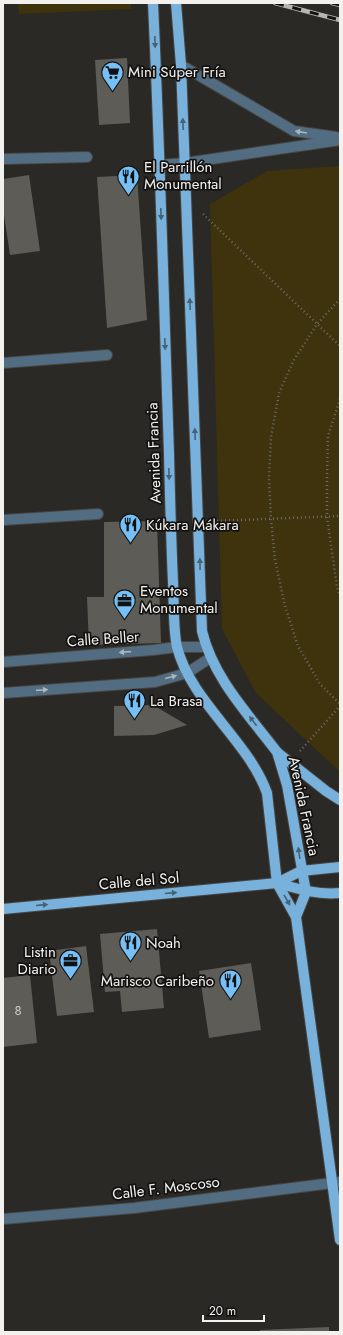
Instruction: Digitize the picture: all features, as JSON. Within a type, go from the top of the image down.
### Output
[{"type":"main road","name":"Avenida Francia","points":[[153,3],[159,118],[159,165],[171,528],[177,647],[193,685],[252,764],[267,793],[277,883],[296,917],[336,1183],[340,1240]]},
{"type":"main road","name":"Avenida Francia","points":[[176,3],[181,65],[202,632],[210,658],[225,682],[277,752],[287,785],[301,871],[306,892],[296,917]]},
{"type":"main road","points":[[177,14],[182,3]]},
{"type":"main road","points":[[277,752],[326,791],[340,800]]},
{"type":"main road","name":"Calle del Sol","points":[[3,908],[277,883],[301,871],[340,867]]},
{"type":"main road","name":"Calle del Sol","points":[[277,883],[306,892],[328,894],[340,893]]},
{"type":"street","points":[[181,65],[294,131],[340,139]]},
{"type":"street","points":[[159,165],[185,163],[340,139]]},
{"type":"street","points":[[3,159],[87,157]]},
{"type":"street","points":[[3,364],[107,355]]},
{"type":"street","points":[[3,520],[98,514]]},
{"type":"street","name":"Calle Beller","points":[[3,662],[177,647],[206,647]]},
{"type":"street","points":[[3,693],[154,682],[187,673],[210,658]]},
{"type":"street","name":"Calle F. Moscoso","points":[[3,1219],[134,1208],[336,1183]]},
{"type":"path","points":[[186,198],[340,346]]},
{"type":"path","points":[[290,763],[340,705],[320,684],[298,646],[281,591],[275,560],[271,520],[269,477],[271,437],[279,393],[294,360],[317,324],[340,298]]},
{"type":"path","points":[[340,399],[328,436],[326,517],[337,588],[340,596]]},
{"type":"path","points":[[199,522],[340,516]]},
{"type":"shaded area","points":[[18,3],[131,3],[131,9],[19,14]]},
{"type":"shaded area","points":[[340,166],[340,772],[256,693],[222,629],[210,204],[267,171]]},
{"type":"building","name":"Mini Súper Fría","points":[[127,58],[130,123],[99,125],[95,60]]},
{"type":"building","points":[[29,175],[40,251],[10,255],[3,208],[3,179]]},
{"type":"building","points":[[137,175],[147,320],[107,328],[97,177]]},
{"type":"building","name":"Eventos Monumental","points":[[157,521],[161,643],[89,645],[87,597],[104,597],[104,522]]},
{"type":"building","name":"La Brasa","points":[[153,705],[187,725],[154,735],[114,736],[114,706]]},
{"type":"building","name":"Noah","points":[[157,929],[164,1008],[122,1012],[120,991],[105,992],[100,934]]},
{"type":"building","name":"Listin Diario","points":[[86,946],[94,1012],[57,1016],[49,951]]},
{"type":"building","name":"Marisco Caribeño","points":[[251,963],[261,1030],[209,1038],[199,971]]},
{"type":"building","points":[[30,975],[37,1043],[3,1047],[3,978]]},
{"type":"building","points":[[329,1327],[329,1332],[260,1332],[260,1330]]},
{"type":"railway","points":[[275,3],[340,20]]},
{"type":"railway","points":[[332,3],[340,5]]},
{"type":"place","name":"Mini Súper Fría","points":[[113,92]]},
{"type":"place","name":"El Parrillón Monumental","points":[[128,196]]},
{"type":"place","name":"Kúkara Mákara","points":[[131,544]]},
{"type":"place","name":"Eventos Monumental","points":[[124,620]]},
{"type":"place","name":"La Brasa","points":[[134,720]]},
{"type":"place","name":"Noah","points":[[131,962]]},
{"type":"place","name":"Listin Diario","points":[[71,980]]},
{"type":"place","name":"Marisco Caribeño","points":[[230,1000]]}]
